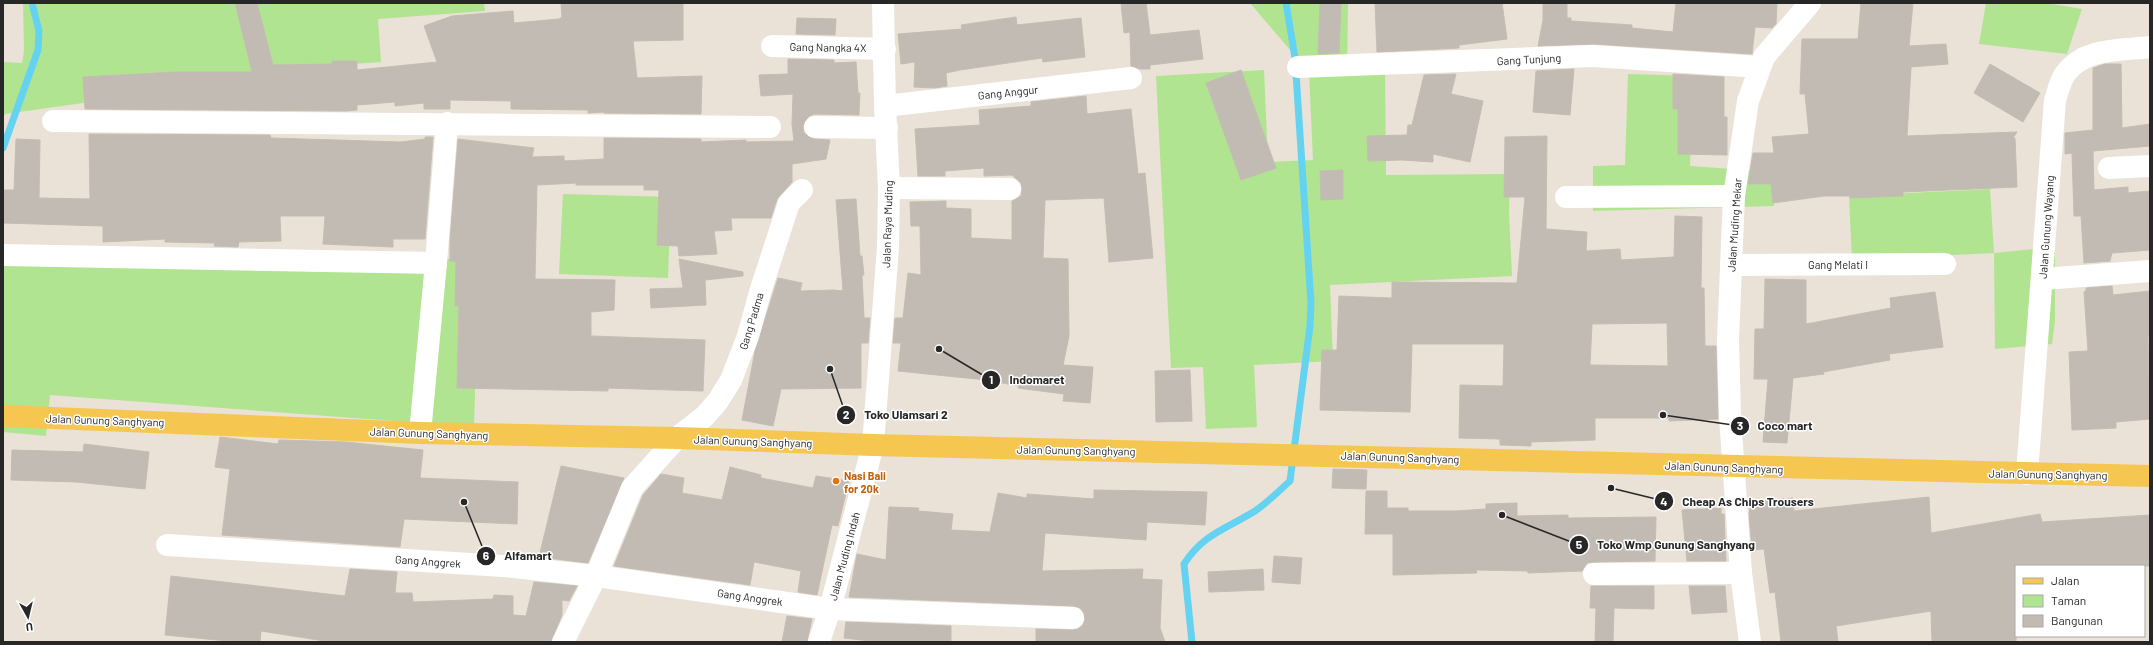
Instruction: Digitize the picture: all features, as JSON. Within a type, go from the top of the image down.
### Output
[{"type":"main road","name":"Jalan Gunung Sanghyang","points":[[3,416],[420,433],[677,438],[873,446],[1328,455],[1734,468],[2150,476]]},
{"type":"street","name":"Jalan Raya Muding","points":[[873,446],[888,247],[889,188],[885,106],[883,3]]},
{"type":"street","name":"Jalan Muding Mekar","points":[[1750,642],[1741,573],[1728,339],[1734,196],[1748,101],[1760,67],[1764,58],[1810,3]]},
{"type":"street","name":"Gang Nangka 4X","points":[[772,46],[885,49]]},
{"type":"street","name":"Jalan Gunung Wayang","points":[[2027,474],[2043,279],[2055,100],[2064,76],[2075,63],[2096,52],[2150,47]]},
{"type":"street","name":"Gang Tunjung","points":[[1298,67],[1593,56],[1760,67]]},
{"type":"street","name":"Gang Anggur","points":[[885,106],[1131,78]]},
{"type":"street","points":[[52,121],[447,123],[770,127]]},
{"type":"street","points":[[420,433],[447,123]]},
{"type":"street","points":[[815,127],[887,128]]},
{"type":"street","points":[[2109,168],[2150,166]]},
{"type":"street","points":[[889,188],[1010,189]]},
{"type":"street","name":"Gang Padma","points":[[563,642],[596,576],[632,488],[677,438],[705,416],[718,401],[731,380],[748,336],[761,289],[789,203],[802,190]]},
{"type":"street","points":[[1566,197],[1734,196]]},
{"type":"street","points":[[3,255],[436,263]]},
{"type":"street","name":"Gang Melati I","points":[[1731,265],[1945,264]]},
{"type":"street","points":[[2043,279],[2150,271]]},
{"type":"street","name":"Jalan Muding Indah","points":[[819,642],[830,609],[873,446]]},
{"type":"street","name":"Gang Anggrek","points":[[167,545],[503,566],[596,576],[830,609],[1073,618]]},
{"type":"street","points":[[1594,574],[1741,573]]},
{"type":"green space","points":[[23,3],[484,3],[485,11],[378,19],[381,62],[280,69],[97,101],[5,114],[3,118],[3,62],[22,63],[24,51]]},
{"type":"green space","points":[[1250,3],[1348,3],[1347,70],[1385,69],[1386,175],[1510,174],[1509,212],[1512,276],[1330,285],[1333,361],[1254,365],[1257,427],[1206,429],[1203,367],[1171,368],[1156,76],[1264,70],[1268,162],[1313,160],[1309,72]]},
{"type":"green space","points":[[1986,3],[2046,3],[2082,9],[2067,54],[1979,44]]},
{"type":"green space","points":[[1628,74],[1693,76],[1690,166],[1774,172],[1774,206],[1593,211],[1593,166],[1625,165]]},
{"type":"green space","points":[[1990,189],[1994,253],[1852,260],[1849,196]]},
{"type":"green space","points":[[563,194],[671,197],[668,278],[559,274]]},
{"type":"green space","points":[[2055,247],[2055,321],[2052,344],[1995,349],[1994,253]]},
{"type":"green space","points":[[3,249],[461,259],[474,349],[474,427],[50,395],[46,436],[3,432]]},
{"type":"building","points":[[235,3],[257,3],[273,65],[332,64],[332,61],[357,61],[357,70],[437,62],[424,26],[452,16],[513,11],[514,23],[559,19],[562,17],[561,3],[683,3],[683,40],[633,41],[637,78],[702,76],[701,114],[588,113],[588,110],[511,109],[511,101],[450,100],[450,109],[424,109],[424,103],[395,106],[395,102],[357,105],[357,110],[346,111],[85,109],[83,77],[176,72],[252,72]]},
{"type":"building","points":[[1121,3],[1146,3],[1150,35],[1199,30],[1203,59],[1150,65],[1150,69],[1140,69],[1131,66],[1130,32],[1124,33]]},
{"type":"building","points":[[1320,3],[1341,3],[1339,53],[1318,54]]},
{"type":"building","points":[[1375,3],[1502,3],[1507,39],[1459,45],[1459,48],[1377,52]]},
{"type":"building","points":[[1543,3],[1567,3],[1567,18],[1571,18],[1571,21],[1632,25],[1632,28],[1673,32],[1676,3],[1777,3],[1776,24],[1772,28],[1755,27],[1752,54],[1594,44],[1538,46],[1543,20]]},
{"type":"building","points":[[1861,3],[1913,3],[1909,46],[1946,44],[1948,64],[1911,67],[1907,136],[2017,132],[2013,138],[2015,138],[2017,187],[1903,192],[1903,196],[1850,198],[1850,196],[1824,196],[1773,203],[1771,184],[1748,184],[1753,153],[1774,153],[1772,137],[1809,134],[1805,94],[1800,94],[1802,39],[1858,39]]},
{"type":"building","points":[[1016,17],[1017,25],[1081,18],[1085,57],[1043,62],[1042,58],[960,70],[946,73],[947,86],[935,88],[914,87],[915,62],[901,64],[898,34],[962,29],[961,25]]},
{"type":"building","points":[[797,18],[836,19],[835,35],[796,34]]},
{"type":"building","points":[[788,59],[834,60],[834,63],[856,62],[858,93],[860,93],[859,115],[815,114],[809,116],[803,126],[804,133],[814,139],[830,140],[826,159],[792,164],[792,182],[777,199],[771,218],[731,218],[732,230],[714,231],[717,254],[679,256],[678,246],[657,245],[659,190],[644,190],[644,185],[576,185],[576,183],[537,185],[535,279],[615,280],[614,310],[591,312],[591,336],[705,340],[703,391],[608,388],[608,391],[457,388],[459,306],[455,306],[456,262],[450,261],[450,240],[458,139],[534,148],[532,157],[564,156],[564,161],[604,159],[604,138],[701,139],[701,142],[746,140],[746,142],[794,141],[792,124],[793,94],[761,96],[759,75],[788,74]]},
{"type":"building","points":[[1990,64],[2040,93],[2023,122],[1974,93]]},
{"type":"building","points":[[2105,64],[2121,64],[2122,128],[2150,124],[2150,146],[2093,151],[2094,190],[2128,187],[2128,193],[2150,191],[2150,250],[2112,253],[2110,261],[2084,263],[2081,216],[2074,216],[2072,153],[2065,154],[2065,133],[2093,130],[2093,68]]},
{"type":"building","points":[[1574,69],[1570,115],[1533,112],[1536,71]]},
{"type":"building","points":[[1241,70],[1276,168],[1241,180],[1206,83]]},
{"type":"building","points":[[1456,74],[1451,94],[1483,101],[1470,162],[1433,154],[1433,162],[1402,160],[1368,161],[1367,136],[1407,135],[1408,125],[1412,125],[1424,75]]},
{"type":"building","points":[[1673,74],[1724,77],[1724,117],[1727,117],[1727,155],[1678,154],[1678,109],[1673,109]]},
{"type":"building","points":[[1086,96],[1087,114],[1131,109],[1138,174],[1145,173],[1153,258],[1109,262],[1104,198],[1045,200],[1043,258],[1068,259],[1069,336],[1063,365],[1093,367],[1090,403],[1063,401],[1064,394],[1018,388],[1019,386],[986,380],[898,371],[901,343],[893,343],[895,318],[903,318],[908,273],[921,275],[920,226],[911,226],[910,202],[946,201],[946,208],[971,209],[971,238],[1012,240],[1012,201],[1021,196],[1022,189],[1021,183],[1012,175],[984,176],[984,168],[945,171],[945,176],[918,176],[915,129],[980,125],[979,110],[1031,106],[1031,102]]},
{"type":"building","points":[[89,134],[270,135],[271,138],[401,142],[425,139],[425,137],[433,137],[425,239],[393,239],[393,247],[323,244],[325,216],[280,216],[281,241],[239,242],[238,247],[214,246],[215,243],[165,242],[165,239],[103,242],[103,226],[3,223],[3,190],[14,190],[16,139],[40,140],[39,198],[90,199]]},
{"type":"building","points":[[1547,136],[1546,229],[1587,232],[1586,251],[1620,249],[1621,260],[1674,257],[1675,216],[1702,217],[1701,288],[1704,288],[1705,346],[1716,346],[1718,419],[1669,421],[1669,418],[1595,418],[1595,440],[1531,442],[1531,446],[1500,445],[1500,439],[1459,438],[1460,385],[1503,386],[1504,344],[1412,344],[1410,412],[1320,410],[1322,350],[1337,350],[1339,296],[1392,298],[1392,282],[1517,283],[1525,197],[1504,197],[1505,137]],"holes":[[[1667,323],[1668,366],[1590,365],[1592,324]]]},
{"type":"building","points":[[1343,170],[1343,199],[1321,200],[1320,171]]},
{"type":"building","points":[[856,199],[860,256],[862,256],[864,275],[862,275],[864,318],[870,318],[868,343],[861,343],[861,388],[781,389],[773,426],[742,420],[755,351],[778,278],[802,283],[800,291],[843,291],[836,200]]},
{"type":"building","points":[[679,259],[743,272],[743,276],[705,280],[706,305],[651,308],[650,289],[683,288]]},
{"type":"building","points":[[1765,279],[1806,280],[1806,324],[1891,308],[1890,298],[1935,292],[1943,347],[1889,354],[1890,360],[1823,372],[1824,374],[1793,378],[1787,443],[1763,442],[1768,379],[1754,379],[1755,329],[1764,329]]},
{"type":"building","points":[[2112,286],[2113,295],[2150,291],[2150,336],[2148,336],[2150,419],[2116,422],[2116,428],[2072,430],[2069,352],[2088,351],[2084,292],[2086,291],[2086,288]]},
{"type":"building","points":[[1190,370],[1192,421],[1156,422],[1155,371]]},
{"type":"building","points":[[220,437],[278,444],[279,440],[346,442],[423,450],[420,478],[518,482],[517,524],[404,519],[400,547],[222,535],[230,469],[215,467]]},
{"type":"building","points":[[84,444],[149,452],[145,489],[76,482],[11,480],[12,450],[83,452]]},
{"type":"building","points":[[561,466],[624,478],[588,563],[539,557]]},
{"type":"building","points":[[730,467],[761,475],[761,478],[813,488],[816,476],[849,481],[838,526],[832,525],[817,595],[798,592],[801,571],[754,562],[750,585],[614,566],[643,495],[661,474],[684,478],[682,493],[722,500]]},
{"type":"building","points":[[1333,469],[1367,470],[1366,489],[1332,488]]},
{"type":"building","points":[[1094,490],[1207,492],[1205,525],[1147,522],[1146,540],[1045,533],[1042,571],[1143,569],[1142,579],[1162,580],[1160,628],[1165,642],[1036,642],[1036,629],[1073,630],[1078,629],[1083,625],[1085,619],[1084,613],[1080,608],[1073,606],[849,597],[857,554],[886,560],[889,507],[919,508],[918,511],[953,514],[951,530],[990,532],[998,493],[1027,498],[1027,494],[1094,499]]},
{"type":"building","points":[[1366,491],[1387,491],[1387,508],[1408,508],[1408,511],[1456,511],[1486,509],[1486,504],[1517,503],[1517,516],[1568,515],[1568,518],[1656,517],[1655,561],[1594,562],[1587,563],[1582,571],[1528,573],[1528,571],[1476,570],[1477,573],[1393,575],[1393,534],[1365,534]]},
{"type":"building","points":[[1929,497],[1931,533],[2040,514],[2042,522],[2150,515],[2150,566],[2015,565],[2016,642],[1932,642],[1931,611],[1836,626],[1838,641],[1781,642],[1775,592],[1770,593],[1764,549],[1752,550],[1749,514],[1751,502],[1793,498],[1794,511]]},
{"type":"building","points":[[1721,508],[1721,514],[1724,514],[1726,561],[1687,561],[1682,510]]},
{"type":"building","points":[[1274,556],[1302,558],[1300,584],[1272,582]]},
{"type":"building","points":[[350,569],[397,572],[395,593],[412,593],[413,602],[493,599],[494,595],[513,596],[513,615],[526,616],[534,582],[577,586],[569,601],[562,600],[562,615],[551,642],[331,642],[261,631],[260,642],[238,642],[165,635],[171,576],[345,596]]},
{"type":"building","points":[[1263,569],[1264,590],[1209,592],[1208,572]]},
{"type":"building","points":[[1591,586],[1654,586],[1654,609],[1614,608],[1613,642],[1595,642],[1596,608],[1590,608]]},
{"type":"building","points":[[1689,586],[1725,586],[1727,612],[1692,614]]},
{"type":"building","points":[[787,616],[812,619],[807,642],[782,642]]},
{"type":"building","points":[[846,622],[951,626],[951,642],[879,642],[844,638]]},
{"type":"waterway","points":[[3,148],[38,50],[39,31],[32,3]]},
{"type":"waterway","points":[[1192,642],[1184,564],[1191,554],[1207,539],[1255,511],[1290,481],[1310,326],[1311,303],[1295,58],[1286,3]]},
{"type":"place","name":"Indomaret","points":[[939,349]]},
{"type":"place","name":"Toko Ulamsari 2","points":[[830,369]]},
{"type":"place","name":"Coco mart","points":[[1663,415]]},
{"type":"place","name":"Nasi Bali for 20k","points":[[836,481]]},
{"type":"place","name":"Cheap As Chips Trousers","points":[[1611,488]]},
{"type":"place","name":"Alfamart","points":[[464,502]]},
{"type":"place","name":"Toko Wmp Gunung Sanghyang","points":[[1502,515]]}]
